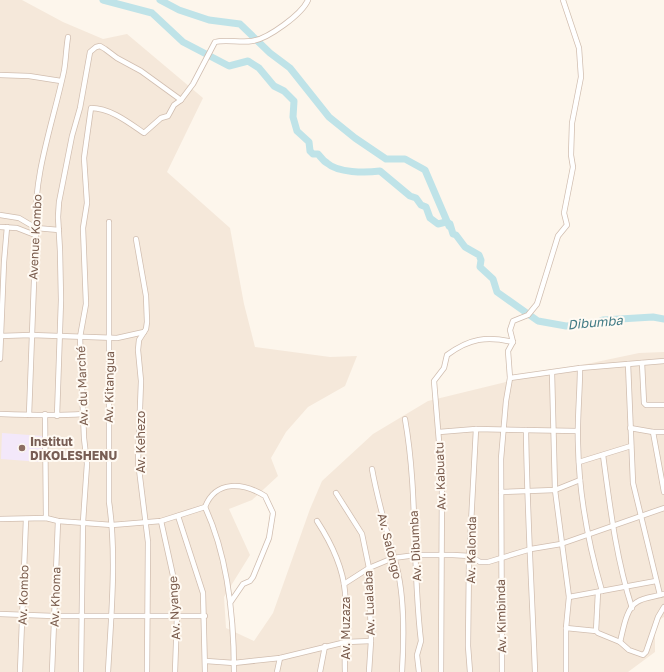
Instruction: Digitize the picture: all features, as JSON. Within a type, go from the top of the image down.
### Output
[{"type":"street","points":[[57,416],[60,338],[59,202],[91,50],[100,46],[117,58],[141,71],[181,100],[194,84],[208,55],[218,41],[236,43],[253,41],[266,37],[288,21],[306,5],[308,0]]},
{"type":"street","name":"Av. Kimbinda","points":[[502,672],[500,559],[502,430],[510,378],[508,351],[513,342],[511,338],[513,321],[529,314],[539,299],[558,236],[567,225],[564,213],[573,167],[571,155],[572,123],[581,77],[579,48],[563,0]]},
{"type":"street","name":"Avenue Kombo","points":[[29,415],[36,199],[47,140],[61,81],[68,37]]},
{"type":"street","points":[[0,75],[29,76],[61,81]]},
{"type":"street","name":"Av. du Marché","points":[[81,672],[83,616],[83,522],[87,464],[83,414],[80,338],[86,304],[87,287],[83,228],[87,203],[84,158],[91,108],[97,108],[117,116],[144,133],[162,118],[168,116],[174,105],[181,100]]},
{"type":"street","points":[[0,215],[19,218],[36,228],[59,230]]},
{"type":"street","name":"Av. Kitangua","points":[[108,672],[111,616],[112,525],[108,502],[110,338],[109,222]]},
{"type":"street","points":[[0,227],[18,228],[35,235]]},
{"type":"street","points":[[0,359],[7,227]]},
{"type":"street","name":"Av. Kehezo","points":[[136,239],[146,296],[147,322],[144,332],[140,337],[138,350],[141,382],[138,461],[147,521],[147,672]]},
{"type":"street","points":[[1,336],[117,338],[144,332]]},
{"type":"street","name":"Av. Kabuatu","points":[[441,672],[442,478],[434,381],[444,368],[447,355],[465,344],[488,338],[513,342]]},
{"type":"street","points":[[510,378],[580,368],[664,361]]},
{"type":"street","points":[[642,363],[644,403],[646,405],[664,405]]},
{"type":"street","points":[[620,642],[630,610],[636,602],[662,595],[656,581],[633,483],[628,364]]},
{"type":"street","points":[[580,368],[577,431],[580,480],[587,534],[600,592],[596,631]]},
{"type":"street","points":[[552,373],[555,490],[569,597],[566,628],[566,672]]},
{"type":"street","points":[[0,414],[45,414],[57,416],[83,414]]},
{"type":"street","points":[[45,414],[46,518]]},
{"type":"street","name":"Av. Dibumba","points":[[405,419],[411,451],[421,641],[417,654],[419,672]]},
{"type":"street","points":[[630,428],[653,432],[664,432]]},
{"type":"street","points":[[439,432],[476,429],[577,431]]},
{"type":"street","name":"Av. Kalonda","points":[[470,672],[468,646],[470,556],[476,429]]},
{"type":"street","points":[[526,430],[526,492],[531,549],[535,672]]},
{"type":"street","points":[[653,432],[664,492]]},
{"type":"street","points":[[579,462],[631,446]]},
{"type":"street","points":[[604,455],[612,526],[632,608]]},
{"type":"street","name":"Av. Salongo","points":[[372,469],[400,588],[402,672]]},
{"type":"street","points":[[501,492],[555,490],[580,480]]},
{"type":"street","points":[[230,603],[243,584],[253,577],[269,538],[273,513],[272,507],[265,496],[261,493],[231,485],[220,488],[208,499],[205,507],[212,522],[222,557],[230,603],[234,672]]},
{"type":"street","name":"Av. Lualaba","points":[[336,493],[362,534],[363,547],[369,568],[371,641],[369,672]]},
{"type":"street","points":[[0,519],[46,518],[58,521],[112,525],[161,521],[205,507]]},
{"type":"street","points":[[344,584],[369,568],[394,558],[416,555],[470,556],[480,562],[488,562],[531,549],[562,544],[664,508]]},
{"type":"street","points":[[178,516],[203,593],[206,672]]},
{"type":"street","name":"Av. Kombo","points":[[20,672],[26,519]]},
{"type":"street","name":"Av. Khoma","points":[[52,672],[58,521]]},
{"type":"street","name":"Av. Nyange","points":[[161,521],[174,580],[176,616],[175,672]]},
{"type":"street","name":"Av. Muzaza","points":[[317,521],[330,541],[344,584],[346,642],[345,672]]},
{"type":"street","points":[[569,597],[656,581]]},
{"type":"street","points":[[566,628],[596,631],[620,642],[630,650],[643,655],[646,652],[658,616],[664,607]]},
{"type":"street","points":[[0,614],[54,616],[204,616]]},
{"type":"street","points":[[206,661],[234,663],[280,658],[346,642],[371,641]]},
{"type":"street","points":[[320,672],[325,646]]},
{"type":"street","points":[[277,672],[280,658]]},
{"type":"shaded area","points":[[0,0],[22,0],[63,22],[103,39],[127,34],[203,98],[167,172],[230,228],[244,304],[255,347],[330,357],[357,356],[345,386],[308,407],[286,432],[271,458],[278,476],[252,500],[229,509],[250,555],[224,597],[226,628],[254,641],[273,613],[310,509],[322,481],[373,434],[428,401],[530,376],[639,353],[664,352],[664,617],[655,622],[655,652],[628,672],[0,672]]},
{"type":"shaded area","name":"Institut DIKOLESHENU","points":[[2,433],[43,436],[41,462],[1,459]]},
{"type":"waterway","name":"Dibumba","points":[[103,0],[152,13],[183,42],[229,66],[248,61],[259,68],[274,86],[284,91],[294,101],[293,117],[297,131],[309,142],[310,151],[313,154],[318,154],[323,160],[338,169],[360,172],[380,171],[410,196],[416,198],[421,205],[426,207],[430,218],[438,224],[446,222],[450,224],[453,234],[456,235],[465,247],[479,255],[481,260],[480,267],[493,279],[497,292],[538,321],[566,326],[594,324],[603,320],[653,317],[664,319]]},
{"type":"waterway","points":[[160,0],[179,10],[209,20],[240,24],[270,53],[290,68],[329,117],[355,138],[386,159],[405,159],[425,170],[449,226]]},
{"type":"place","name":"Institut DIKOLESHENU","points":[[22,448]]}]
